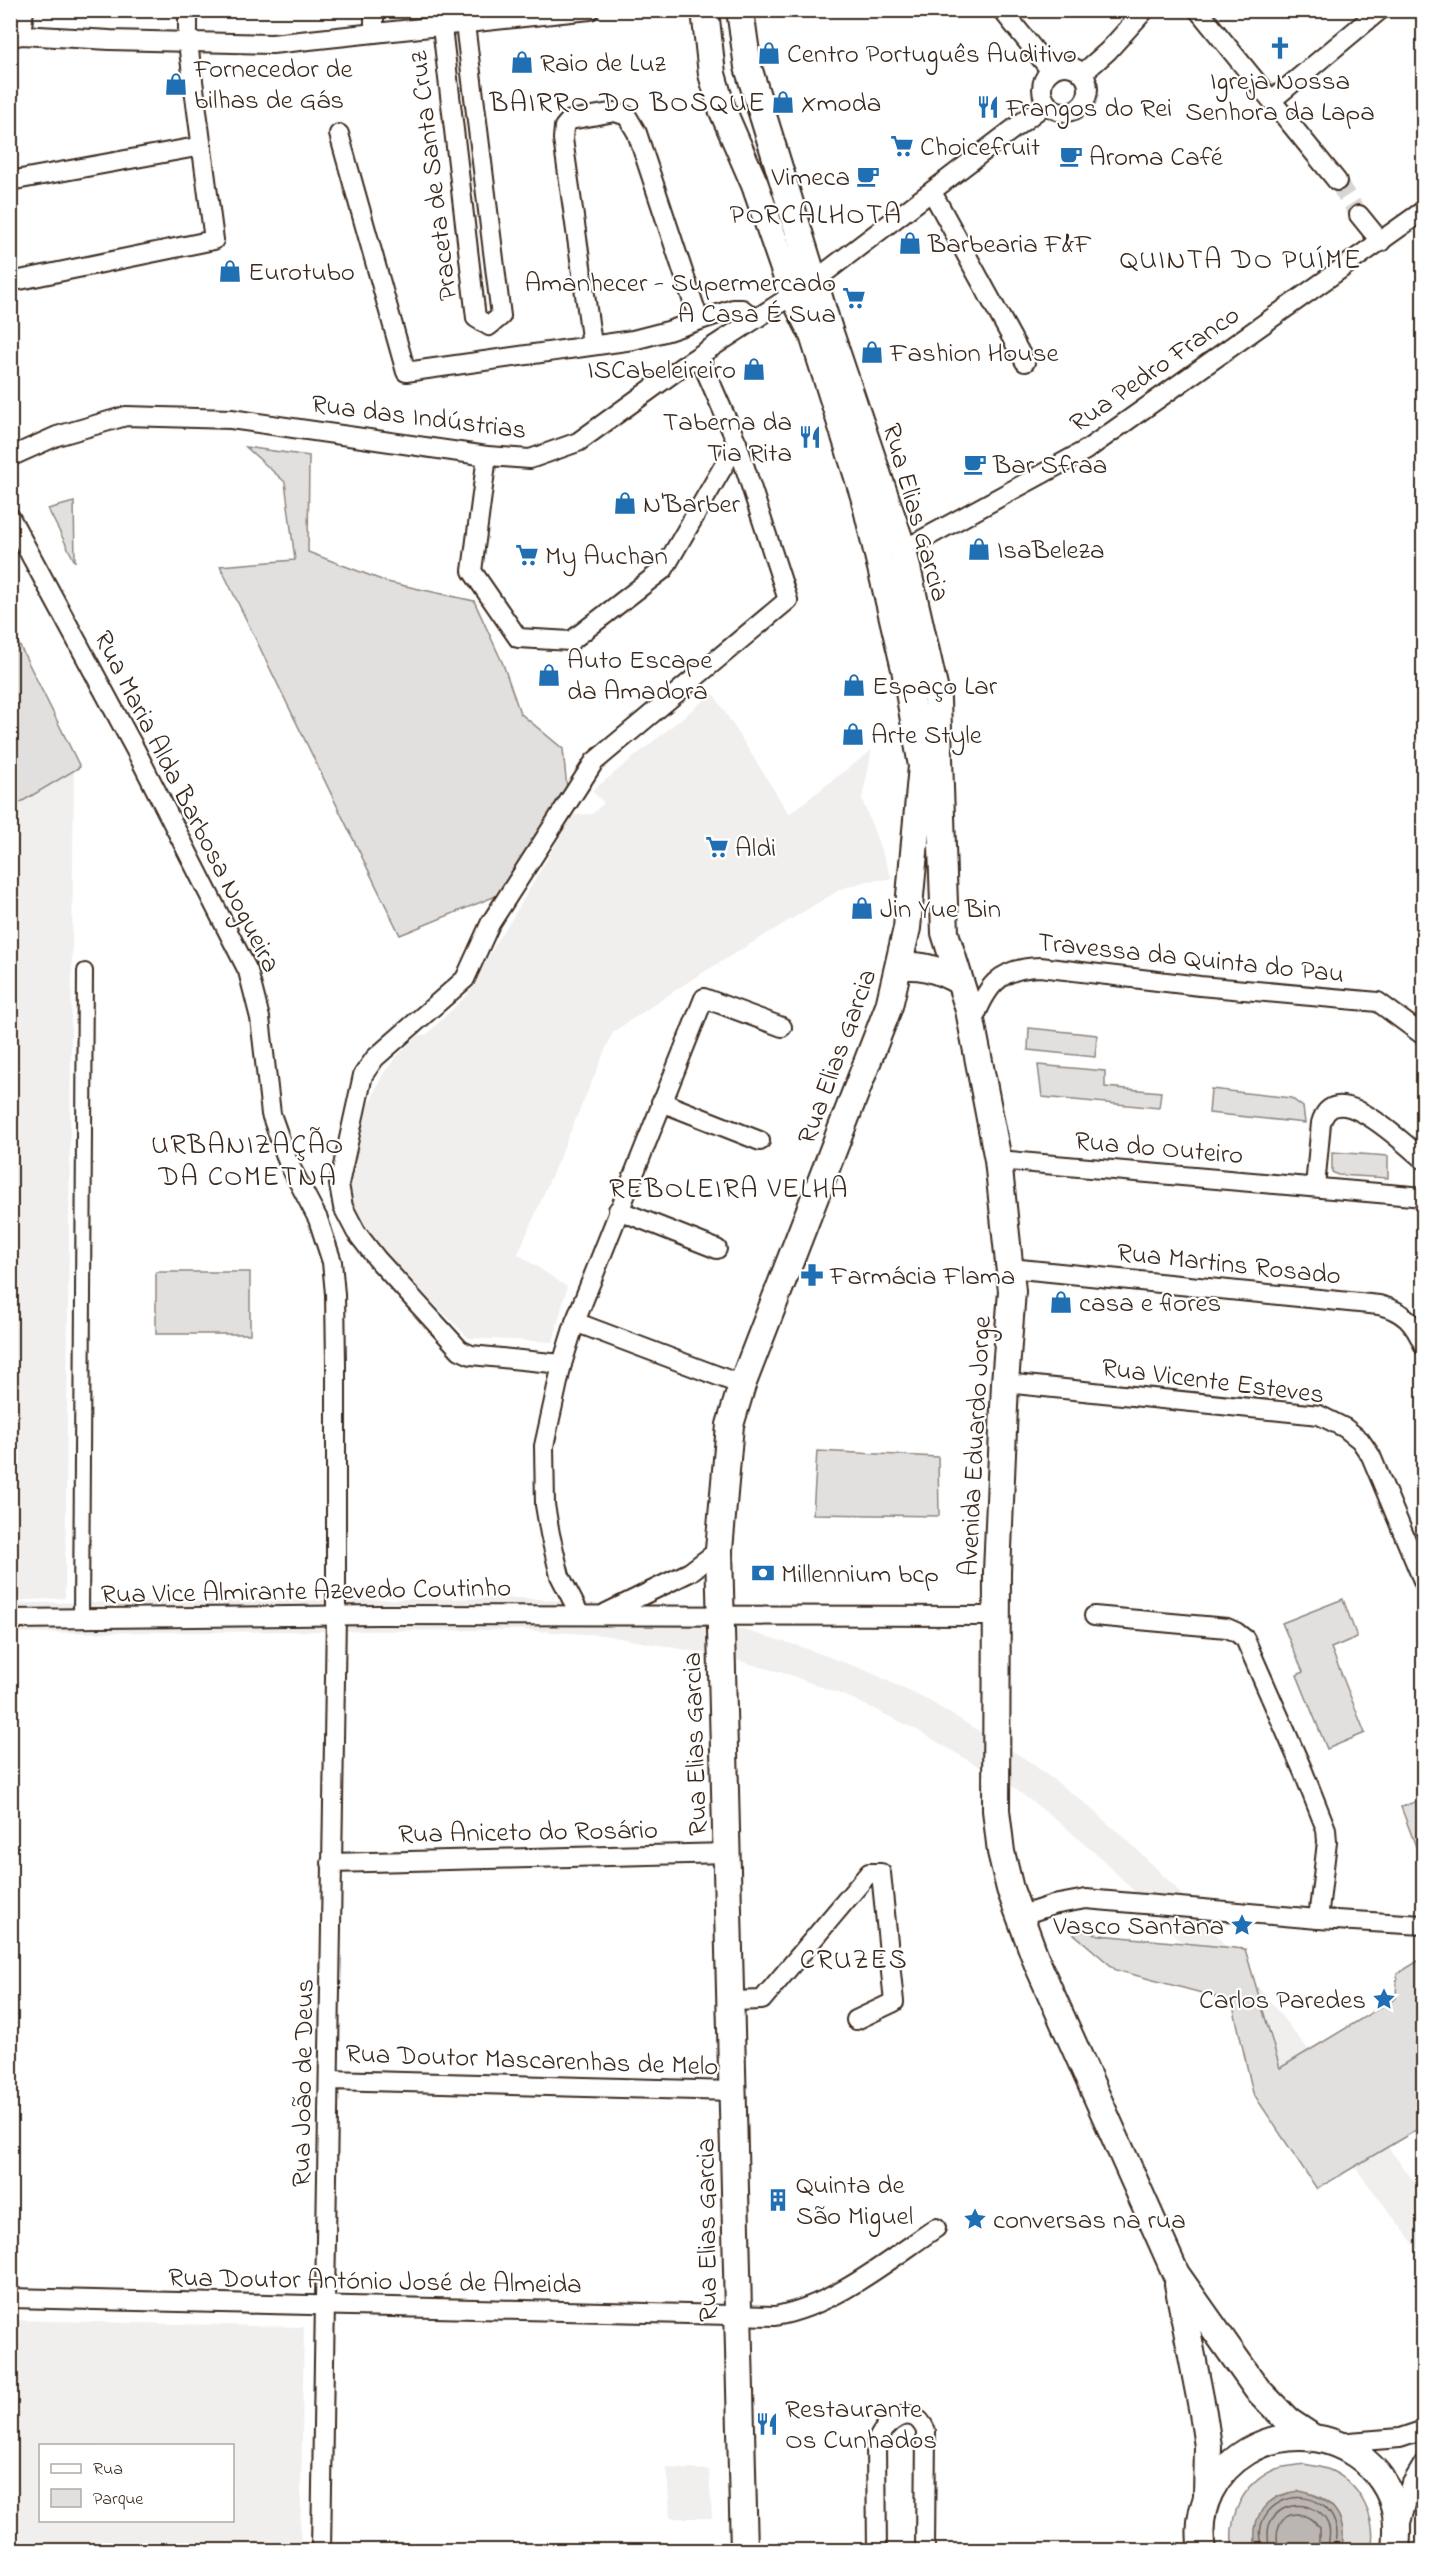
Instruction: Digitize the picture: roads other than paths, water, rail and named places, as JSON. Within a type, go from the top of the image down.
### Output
[{"type":"main road","name":"Rua Elias Garcia","points":[[705,10],[712,74],[722,109],[755,185],[793,295],[813,335],[864,496],[905,669],[922,766],[907,928],[889,1006],[742,1385],[730,1425],[719,1550],[744,2550]]},
{"type":"main road","name":"Rua Elias Garcia","points":[[740,10],[748,67],[814,281],[903,550],[937,699],[945,933],[959,981]]},
{"type":"main road","name":"Rua Elias Garcia","points":[[899,966],[921,965],[936,969],[959,981]]},
{"type":"main road","name":"Avenida Eduardo Jorge","points":[[959,981],[972,1024],[998,1160],[1010,1268],[1011,1292],[996,1616],[996,1810],[1001,1852],[1018,1916],[1038,1965],[1176,2274]]},
{"type":"main road","points":[[1176,2274],[1257,2390],[1288,2421],[1309,2435],[1336,2443],[1364,2459],[1385,2484],[1396,2514],[1397,2542]]},
{"type":"main road","points":[[1176,2274],[1208,2446],[1207,2500]]},
{"type":"main road","points":[[1201,2546],[1203,2512],[1219,2476],[1251,2449],[1269,2442],[1309,2435]]},
{"type":"street","points":[[24,10],[16,37],[272,44],[590,10]]},
{"type":"street","points":[[10,282],[214,240],[188,42],[188,10]]},
{"type":"street","points":[[374,10],[374,33]]},
{"type":"street","points":[[1002,10],[1051,70]]},
{"type":"street","points":[[1082,74],[1108,51],[1146,10]]},
{"type":"street","points":[[1198,10],[1337,181]]},
{"type":"street","points":[[1272,100],[1380,10]]},
{"type":"street","name":"Praceta de Santa Cruz","points":[[442,27],[476,318],[489,326],[501,316],[465,24]]},
{"type":"street","points":[[1067,66],[1082,74],[1088,91],[1079,107],[1062,112],[1046,104],[1042,96],[1042,86],[1051,70],[1067,66]]},
{"type":"street","name":"Rua das Indústrias","points":[[10,457],[57,436],[126,416],[231,419],[487,456],[530,459],[578,442],[699,356],[814,281],[1046,104]]},
{"type":"street","points":[[592,344],[563,139],[564,127],[570,120],[615,112],[627,116],[638,133],[699,320]]},
{"type":"street","points":[[339,134],[405,372],[633,340],[733,309],[742,309],[755,319]]},
{"type":"street","points":[[10,181],[202,146]]},
{"type":"street","points":[[932,192],[1025,362]]},
{"type":"street","name":"Rua Pedro Franco","points":[[903,550],[1086,450],[1424,210]]},
{"type":"street","points":[[1359,215],[1381,242]]},
{"type":"street","points":[[562,1364],[471,1355],[460,1350],[377,1259],[356,1232],[343,1207],[339,1184],[363,1075],[375,1058],[465,979],[489,924],[594,762],[788,600],[738,443],[699,356]]},
{"type":"street","points":[[487,456],[472,571],[519,638],[571,641],[664,569],[738,443]]},
{"type":"street","name":"Rua Maria Alda Barbosa Nogueira","points":[[10,516],[238,947],[253,987],[260,1017],[271,1114],[288,1162],[318,1219],[332,1262],[336,1364],[336,1616]]},
{"type":"street","name":"Travessa da Quinta do Pau","points":[[972,1024],[992,984],[1001,976],[1014,969],[1040,967],[1200,986],[1378,1002],[1424,1036]]},
{"type":"street","points":[[81,1619],[85,971]]},
{"type":"street","points":[[580,1615],[560,1576],[545,1505],[544,1446],[562,1364],[575,1322],[704,998],[782,1027]]},
{"type":"street","points":[[661,1102],[760,1141]]},
{"type":"street","points":[[1315,1187],[1323,1113],[1339,1104],[1360,1110],[1424,1160]]},
{"type":"street","name":"Rua do Outeiro","points":[[998,1160],[1424,1197]]},
{"type":"street","points":[[618,1210],[717,1249]]},
{"type":"street","name":"Rua Martins Rosado","points":[[1010,1268],[1379,1305],[1395,1309],[1406,1317],[1424,1346]]},
{"type":"street","points":[[575,1322],[742,1385]]},
{"type":"street","name":"Rua Vicente Esteves","points":[[1005,1383],[1319,1415],[1328,1418],[1353,1434],[1371,1456],[1424,1583]]},
{"type":"street","name":"Rua Vice Almirante Azevedo Coutinho","points":[[601,1615],[690,1572],[719,1550]]},
{"type":"street","name":"Rua Vice Almirante Azevedo Coutinho","points":[[10,1619],[580,1615],[996,1616]]},
{"type":"street","name":"Rua João de Deus","points":[[321,2550],[336,1616]]},
{"type":"street","points":[[1094,1616],[1227,1628],[1245,1639],[1326,1829],[1327,1842],[1318,1919]]},
{"type":"street","name":"Rua Aniceto do Rosário","points":[[331,1863],[728,1853]]},
{"type":"street","points":[[732,2001],[762,2000],[869,1873],[881,1873],[894,2001],[856,2020]]},
{"type":"street","points":[[1018,1916],[1053,1905],[1086,1899],[1318,1919],[1424,1925]]},
{"type":"street","name":"Rua Doutor Mascarenhas de Melo","points":[[329,2080],[733,2091]]},
{"type":"street","name":"Rua Doutor António José de Almeida","points":[[10,2298],[739,2316],[787,2314],[838,2294],[936,2228]]},
{"type":"street","points":[[877,2550],[876,2444],[880,2433],[887,2425],[897,2418],[909,2416],[916,2417],[926,2431],[926,2550]]},
{"type":"street","points":[[1336,2443],[1400,2438],[1424,2430]]},
{"type":"street","points":[[1397,2542],[1412,2483],[1424,2463]]},
{"type":"water","points":[[1300,2491],[1321,2499],[1336,2511],[1342,2528],[1341,2550],[1256,2550],[1255,2527],[1263,2509],[1278,2497]]},
{"type":"tunnel","points":[[1337,181],[1359,215]]},
{"type":"place","name":"Igreja Nossa Senhora da Lapa","points":[[1280,48]]},
{"type":"place","name":"Centro Português Auditivo","points":[[769,53]]},
{"type":"place","name":"Raio de Luz","points":[[522,62]]},
{"type":"place","name":"Fornecedor de bilhas de Gás","points":[[176,84]]},
{"type":"place","name":"Xmoda","points":[[783,102]]},
{"type":"place","name":"Frangos do Rei","points":[[988,107]]},
{"type":"place","name":"Choicefruit","points":[[902,146]]},
{"type":"place","name":"Aroma Café","points":[[1071,156]]},
{"type":"place","name":"Vimeca","points":[[868,176]]},
{"type":"place","name":"Barbearia F&F","points":[[910,243]]},
{"type":"place","name":"Eurotubo","points":[[230,271]]},
{"type":"place","name":"Amanhecer - Supermercado A Casa É Sua","points":[[854,298]]},
{"type":"place","name":"Fashion House","points":[[872,352]]},
{"type":"place","name":"ISCabeleireiro","points":[[754,369]]},
{"type":"place","name":"Taberna da Tia Rita","points":[[810,437]]},
{"type":"place","name":"Bar Sfraa","points":[[975,464]]},
{"type":"place","name":"N'Barber","points":[[625,503]]},
{"type":"place","name":"IsaBeleza","points":[[979,549]]},
{"type":"place","name":"My Auchan","points":[[527,555]]},
{"type":"place","name":"Auto Escape da Amadora","points":[[549,675]]},
{"type":"place","name":"Espaço Lar","points":[[854,685]]},
{"type":"place","name":"Arte Style","points":[[853,734]]},
{"type":"place","name":"Aldi","points":[[717,847]]},
{"type":"place","name":"Jin Yue Bin","points":[[862,908]]},
{"type":"place","name":"Farmácia Flama","points":[[812,1275]]},
{"type":"place","name":"casa e flores","points":[[1061,1302]]},
{"type":"place","name":"Millennium bcp","points":[[763,1573]]},
{"type":"place","name":"Vasco Santana","points":[[1242,1925]]},
{"type":"place","name":"Carlos Paredes","points":[[1384,1999]]},
{"type":"place","name":"Quinta de São Miguel","points":[[778,2200]]},
{"type":"place","name":"conversas na rua","points":[[975,2219]]},
{"type":"place","name":"Restaurante Os Cunhados","points":[[767,2424]]},
{"type":"district","name":"BAIRRO DO BOSQUE","points":[[628,101]]},
{"type":"district","name":"PORCALHOTA","points":[[816,213]]},
{"type":"district","name":"QUINTA DO PUÍME","points":[[1241,258]]},
{"type":"district","name":"URBANIZAÇÃO DA COMETNA","points":[[248,1159]]},
{"type":"district","name":"REBOLEIRA VELHA","points":[[729,1187]]},
{"type":"district","name":"CRUZES","points":[[854,1958]]}]
